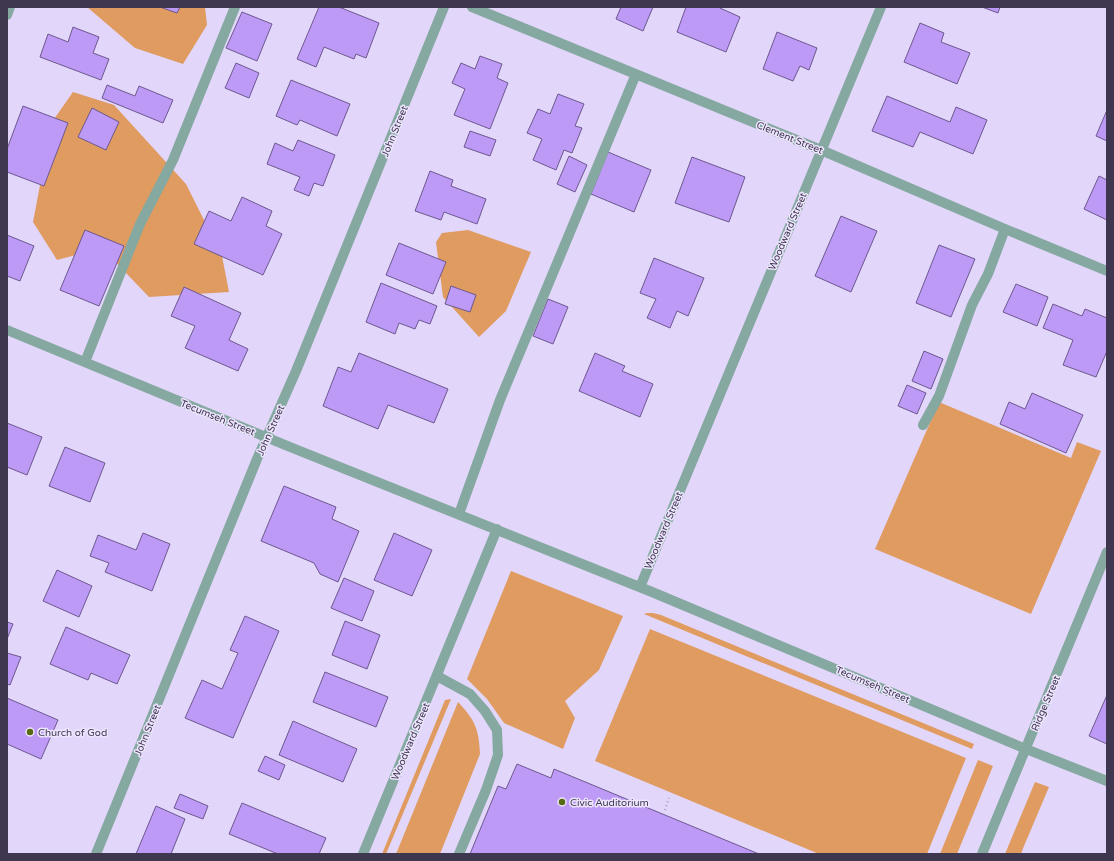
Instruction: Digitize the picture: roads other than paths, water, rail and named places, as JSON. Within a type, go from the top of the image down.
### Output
[{"type":"street","points":[[7,15],[10,7]]},
{"type":"street","points":[[86,362],[140,224],[173,160],[235,7]]},
{"type":"street","name":"John Street","points":[[96,854],[257,458],[296,371],[444,7]]},
{"type":"street","name":"Clement Street","points":[[472,7],[822,150],[1005,230],[1107,271]]},
{"type":"street","name":"Woodward Street","points":[[640,587],[881,7]]},
{"type":"street","points":[[459,514],[500,400],[636,74]]},
{"type":"street","points":[[923,424],[939,396],[972,305],[988,274],[1005,230]]},
{"type":"street","name":"Tecumseh Street","points":[[7,330],[267,437],[498,529]]},
{"type":"street","points":[[498,529],[640,587]]},
{"type":"street","name":"Woodward Street","points":[[363,854],[498,529]]},
{"type":"street","name":"Ridge Street","points":[[982,854],[1107,552]]},
{"type":"street","name":"Tecumseh Street","points":[[640,587],[1107,781]]},
{"type":"street","points":[[437,676],[470,694],[485,711],[497,730],[498,755],[486,790],[459,854]]},
{"type":"place","name":"Church of God","points":[[30,732]]},
{"type":"place","name":"Civic Auditorium","points":[[562,802]]}]
